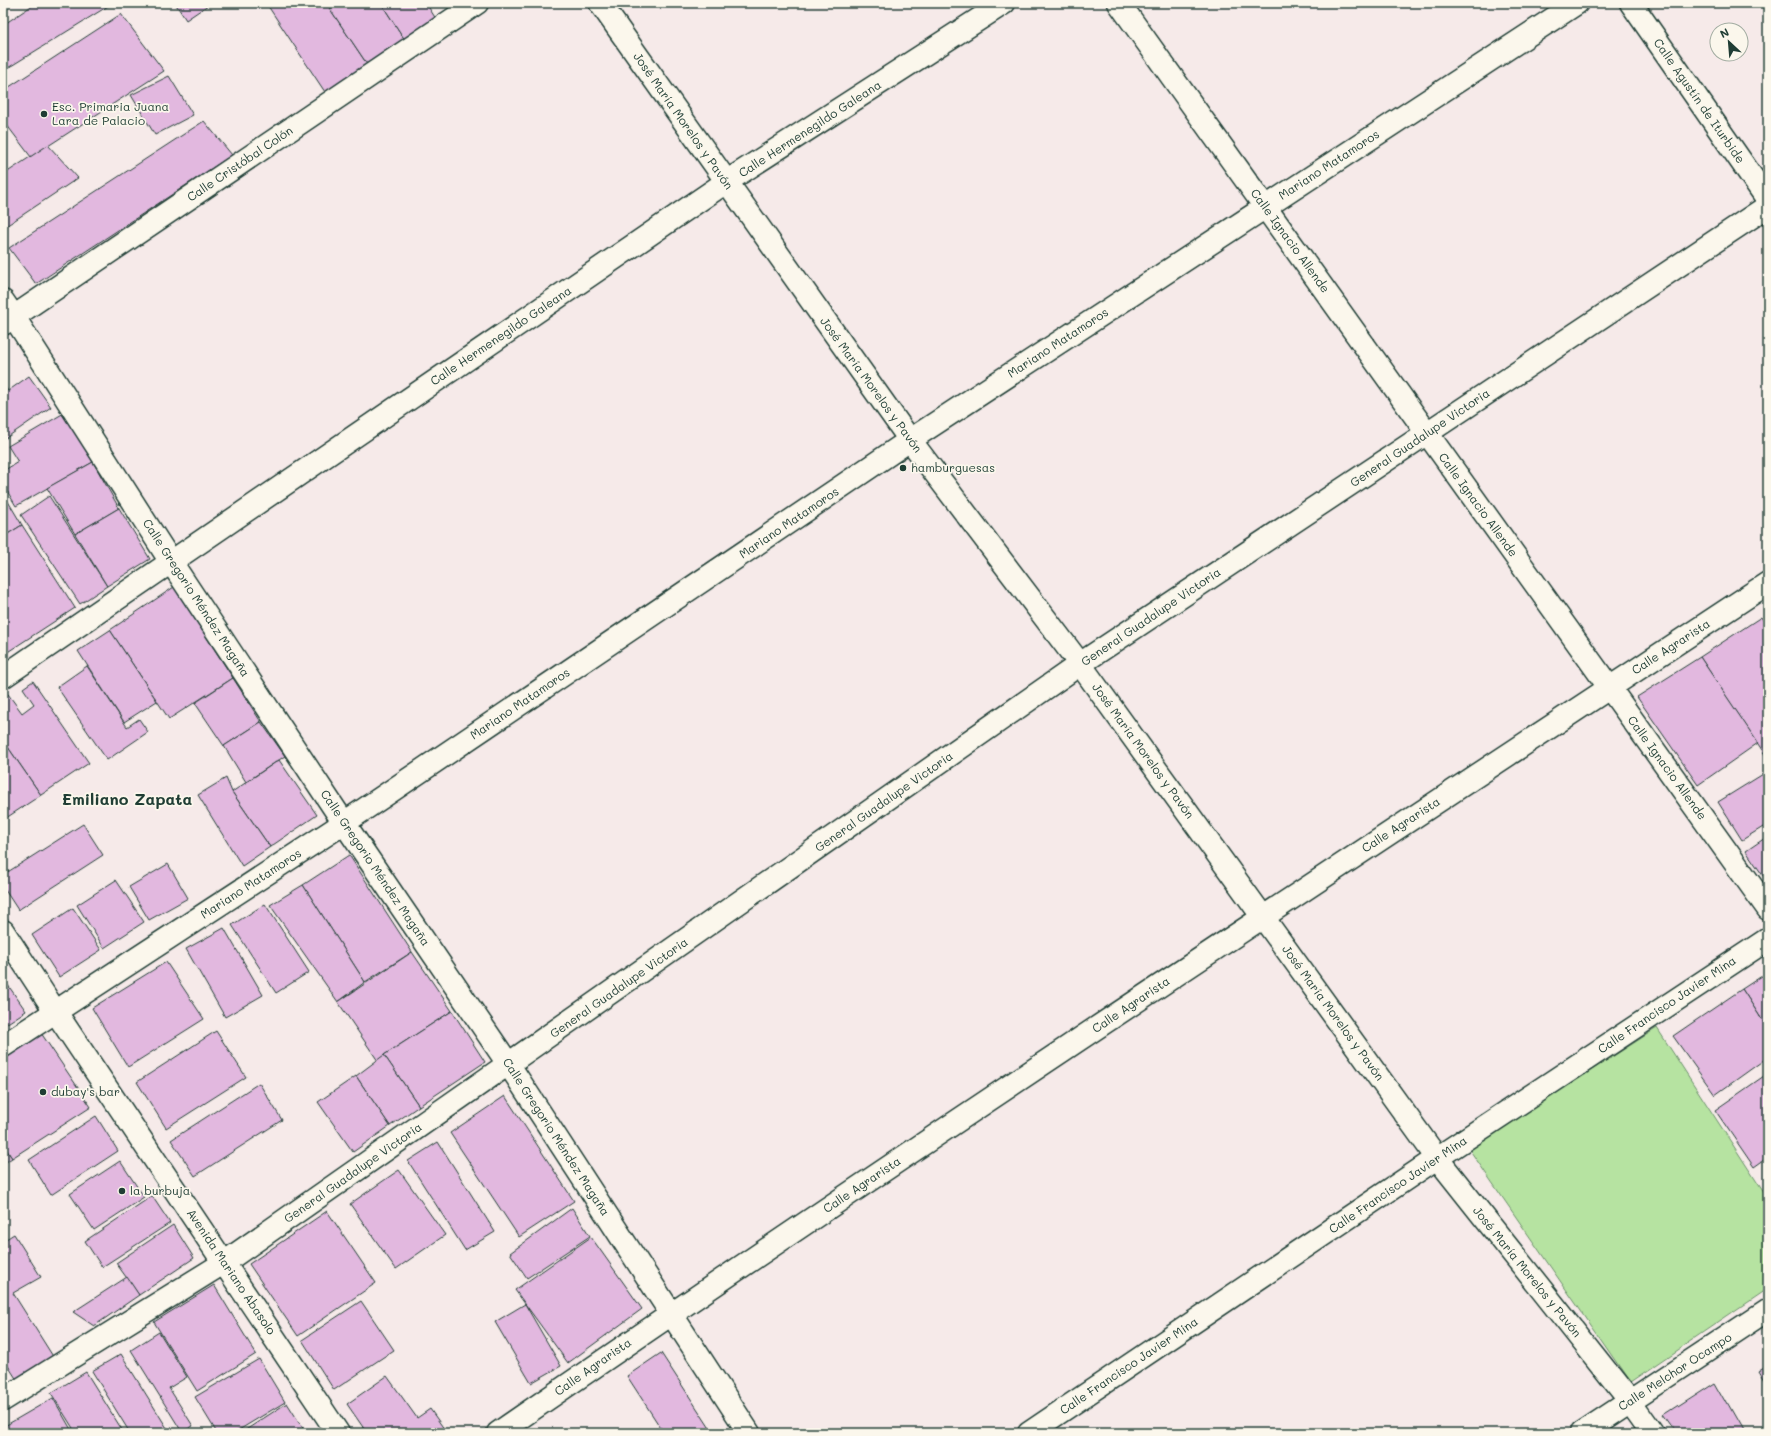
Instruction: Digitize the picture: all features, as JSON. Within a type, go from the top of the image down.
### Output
[{"type":"street","name":"Calle Cristóbal Colón","points":[[7,314],[478,3]]},
{"type":"street","name":"José María Morelos y Pavón","points":[[600,3],[910,440],[1080,664],[1437,1158],[1630,1401],[1653,1433]]},
{"type":"street","name":"Calle Hermenegildo Galeana","points":[[3,677],[726,182],[1004,3]]},
{"type":"street","name":"Calle Ignacio Allende","points":[[1119,3],[1768,909]]},
{"type":"street","name":"Mariano Matamoros","points":[[3,1046],[344,823],[910,440],[1577,3]]},
{"type":"street","name":"Calle Agustín de Iturbide","points":[[1631,3],[1768,200]]},
{"type":"street","name":"General Guadalupe Victoria","points":[[3,1400],[225,1262],[509,1065],[1080,664],[1768,206]]},
{"type":"street","name":"Calle Gregorio Méndez Magaña","points":[[7,314],[344,823],[509,1065],[749,1433]]},
{"type":"street","name":"Calle Agrarista","points":[[498,1433],[672,1313],[1263,916],[1768,583]]},
{"type":"street","name":"Avenida Mariano Abasolo","points":[[3,931],[55,1012],[225,1262],[338,1433]]},
{"type":"street","name":"Calle Francisco Javier Mina","points":[[1029,1433],[1437,1158],[1768,938]]},
{"type":"street","name":"Calle Melchor Ocampo","points":[[1582,1433],[1768,1310]]},
{"type":"green space","points":[[1657,1028],[1768,1199],[1768,1288],[1630,1382],[1469,1149]]},
{"type":"building","points":[[36,3],[113,3],[3,71],[3,25]]},
{"type":"building","points":[[175,3],[211,3],[186,20]]},
{"type":"building","points":[[266,3],[326,3],[367,64],[327,95]]},
{"type":"building","points":[[339,3],[381,3],[405,40],[367,64],[330,9]]},
{"type":"building","points":[[381,3],[426,3],[436,19],[405,40]]},
{"type":"building","points":[[121,14],[164,71],[31,157],[3,120],[3,91]]},
{"type":"building","points":[[169,76],[193,115],[155,135],[131,95]]},
{"type":"building","points":[[204,121],[232,155],[36,284],[9,248]]},
{"type":"building","points":[[48,145],[78,178],[3,228],[3,175]]},
{"type":"building","points":[[29,376],[51,407],[3,440],[3,384],[8,391]]},
{"type":"building","points":[[64,413],[93,462],[16,506],[3,484],[3,471],[18,462],[8,446]]},
{"type":"building","points":[[93,462],[119,508],[75,534],[47,488]]},
{"type":"building","points":[[3,493],[22,525],[3,537]]},
{"type":"building","points":[[49,496],[107,586],[80,604],[21,515]]},
{"type":"building","points":[[119,508],[150,559],[107,586],[75,534]]},
{"type":"building","points":[[22,525],[75,608],[3,655],[3,537]]},
{"type":"building","points":[[174,587],[233,678],[169,719],[110,630]]},
{"type":"building","points":[[1761,617],[1768,627],[1768,759],[1700,657]]},
{"type":"building","points":[[110,630],[157,701],[124,722],[78,651]]},
{"type":"building","points":[[1700,657],[1758,743],[1698,785],[1637,697]]},
{"type":"building","points":[[87,666],[127,727],[139,719],[148,732],[107,760],[57,687]]},
{"type":"building","points":[[233,678],[261,722],[224,746],[195,703]]},
{"type":"building","points":[[33,681],[89,763],[41,795],[3,740],[3,697],[8,694],[22,713],[34,704],[23,688]]},
{"type":"building","points":[[261,722],[285,756],[246,782],[224,746]]},
{"type":"building","points":[[3,740],[41,795],[3,820]]},
{"type":"building","points":[[279,760],[317,815],[270,847],[232,792]]},
{"type":"building","points":[[1768,771],[1768,824],[1742,840],[1718,802]]},
{"type":"building","points":[[226,778],[232,792],[270,847],[242,866],[198,795]]},
{"type":"building","points":[[83,824],[103,855],[18,910],[3,887],[3,875]]},
{"type":"building","points":[[1768,836],[1768,883],[1746,851]]},
{"type":"building","points":[[349,855],[412,952],[365,982],[303,885]]},
{"type":"building","points":[[168,864],[188,898],[149,920],[129,887]]},
{"type":"building","points":[[116,880],[144,922],[104,948],[77,905]]},
{"type":"building","points":[[303,885],[365,982],[338,1002],[270,905]]},
{"type":"building","points":[[265,904],[309,972],[276,993],[232,925]]},
{"type":"building","points":[[73,908],[101,950],[59,977],[32,935]]},
{"type":"building","points":[[224,928],[263,995],[225,1017],[186,949]]},
{"type":"building","points":[[412,952],[452,1011],[384,1055],[378,1061],[338,1002]]},
{"type":"building","points":[[166,962],[204,1019],[128,1067],[92,1008]]},
{"type":"building","points":[[1768,972],[1768,1029],[1742,989]]},
{"type":"building","points":[[3,978],[26,1011],[3,1026]]},
{"type":"building","points":[[1742,989],[1768,1029],[1768,1057],[1715,1095],[1673,1036]]},
{"type":"building","points":[[452,1011],[485,1062],[419,1106],[384,1055]]},
{"type":"building","points":[[216,1031],[246,1077],[166,1128],[137,1082]]},
{"type":"building","points":[[41,1033],[91,1107],[12,1158],[3,1144],[3,1059]]},
{"type":"building","points":[[384,1055],[419,1106],[390,1126],[356,1076]]},
{"type":"building","points":[[356,1076],[390,1126],[353,1152],[318,1102]]},
{"type":"building","points":[[1764,1076],[1768,1081],[1768,1157],[1754,1167],[1715,1110]]},
{"type":"building","points":[[259,1083],[282,1120],[195,1176],[171,1140]]},
{"type":"building","points":[[505,1096],[574,1201],[519,1237],[450,1133]]},
{"type":"building","points":[[96,1116],[118,1151],[51,1195],[29,1160]]},
{"type":"building","points":[[438,1142],[495,1232],[465,1250],[408,1161]]},
{"type":"building","points":[[3,1145],[12,1158],[3,1164]]},
{"type":"building","points":[[120,1161],[144,1197],[94,1230],[70,1194]]},
{"type":"building","points":[[399,1170],[445,1235],[396,1269],[350,1204]]},
{"type":"building","points":[[152,1196],[170,1223],[102,1267],[85,1241]]},
{"type":"building","points":[[572,1208],[590,1236],[527,1278],[510,1253]]},
{"type":"building","points":[[327,1211],[376,1283],[298,1336],[249,1264]]},
{"type":"building","points":[[173,1225],[194,1258],[139,1295],[116,1263]]},
{"type":"building","points":[[14,1234],[41,1277],[13,1293],[54,1358],[17,1380],[3,1358],[3,1241]]},
{"type":"building","points":[[591,1237],[642,1309],[568,1363],[515,1290]]},
{"type":"building","points":[[127,1277],[139,1295],[94,1326],[73,1312]]},
{"type":"building","points":[[214,1285],[256,1354],[197,1391],[154,1322]]},
{"type":"building","points":[[361,1301],[394,1350],[334,1390],[302,1340]]},
{"type":"building","points":[[525,1304],[561,1366],[531,1383],[495,1322]]},
{"type":"building","points":[[159,1332],[187,1377],[169,1388],[193,1426],[182,1432],[131,1350]]},
{"type":"building","points":[[661,1353],[713,1433],[664,1433],[627,1376]]},
{"type":"building","points":[[121,1354],[170,1433],[130,1433],[92,1371]]},
{"type":"building","points":[[259,1359],[285,1402],[234,1433],[217,1433],[195,1397]]},
{"type":"building","points":[[1768,1365],[1768,1385],[1759,1370]]},
{"type":"building","points":[[86,1372],[124,1433],[76,1433],[51,1393]]},
{"type":"building","points":[[387,1376],[417,1418],[430,1409],[447,1433],[367,1433],[347,1404]]},
{"type":"building","points":[[1714,1382],[1743,1433],[1676,1433],[1663,1415]]},
{"type":"building","points":[[53,1398],[73,1433],[3,1433],[3,1427]]},
{"type":"building","points":[[287,1403],[306,1433],[241,1433]]},
{"type":"place","name":"Esc. Primaria Juana Lara de Palacio","points":[[44,114]]},
{"type":"place","name":"hamburguesas","points":[[903,468]]},
{"type":"place","name":"dubay's bar","points":[[43,1092]]},
{"type":"place","name":"la burbuja","points":[[122,1191]]},
{"type":"district","name":"Emiliano Zapata","points":[[127,799]]}]
